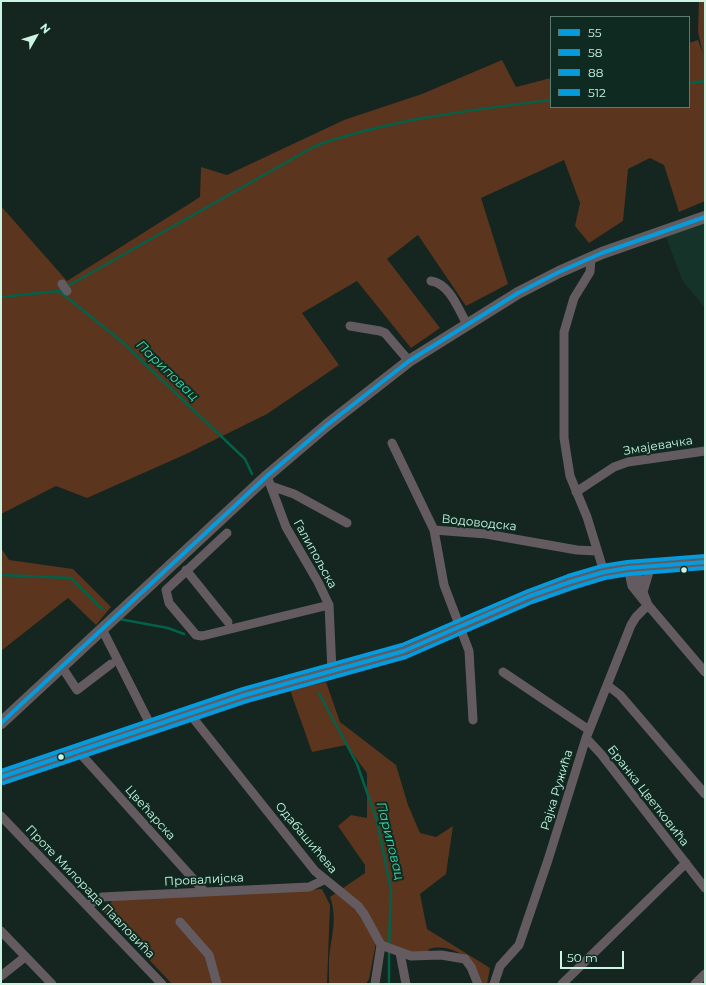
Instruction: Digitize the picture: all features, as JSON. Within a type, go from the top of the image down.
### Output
[{"type":"main road","points":[[1,723],[102,629],[269,481],[327,425],[409,361],[518,293],[591,258],[705,217]]},
{"type":"street","points":[[591,258],[590,272],[574,298],[564,332],[564,438],[568,472],[587,517],[604,572]]},
{"type":"street","points":[[431,281],[439,282],[446,288],[467,324]]},
{"type":"street","points":[[350,326],[385,333],[409,361]]},
{"type":"street","points":[[392,443],[434,530]]},
{"type":"street","name":"Змајевачка","points":[[576,492],[608,470],[628,462],[705,451]]},
{"type":"street","points":[[269,481],[347,523]]},
{"type":"street","name":"Галипољска","points":[[269,481],[286,527],[318,582],[329,605],[332,671]]},
{"type":"street","name":"Водоводска","points":[[461,627],[444,585],[434,530],[486,534],[577,550],[597,551]]},
{"type":"street","points":[[227,533],[166,590],[166,597],[189,628],[199,636],[329,605]]},
{"type":"street","points":[[1,776],[275,685],[404,651],[530,596],[604,572],[632,567],[705,562]]},
{"type":"street","points":[[642,592],[647,575],[654,565]]},
{"type":"street","points":[[632,567],[648,605]]},
{"type":"street","points":[[632,567],[634,590],[705,672]]},
{"type":"street","points":[[186,570],[228,622]]},
{"type":"street","name":"Рајка Ружића","points":[[494,984],[500,966],[519,945],[548,860],[587,734],[631,625],[648,605]]},
{"type":"street","points":[[461,627],[469,651],[472,720]]},
{"type":"street","points":[[102,629],[151,726]]},
{"type":"street","points":[[62,667],[77,690],[111,664]]},
{"type":"street","name":"Бранка Цветковића","points":[[502,672],[587,734],[705,888]]},
{"type":"street","points":[[607,685],[620,695],[705,794]]},
{"type":"street","name":"Одабашићева","points":[[189,713],[324,880],[358,906],[369,922],[382,946]]},
{"type":"street","name":"Цвећарска","points":[[78,751],[205,892]]},
{"type":"street","name":"Проте Милорада Павловића","points":[[1,816],[162,984]]},
{"type":"street","points":[[562,984],[686,863]]},
{"type":"street","name":"Провалијска","points":[[87,906],[102,896],[309,887],[324,880]]},
{"type":"street","points":[[180,922],[209,955],[217,984]]},
{"type":"street","points":[[1,931],[52,984]]},
{"type":"street","points":[[375,984],[382,946],[396,952],[419,956],[441,955],[465,959],[471,967],[478,984]]},
{"type":"street","points":[[396,952],[406,984]]},
{"type":"street","points":[[1,976],[25,957]]},
{"type":"street","points":[[695,984],[705,974]]},
{"type":"shaded area","points":[[699,1],[705,1],[705,201],[679,212],[664,165],[650,158],[628,169],[623,221],[589,243],[575,226],[580,203],[564,160],[481,198],[508,284],[466,306],[418,235],[387,259],[440,328],[411,348],[357,281],[302,313],[339,365],[267,414],[184,455],[87,498],[56,486],[1,514],[1,206],[67,281],[200,197],[201,167],[227,175],[344,120],[422,94],[502,60],[516,87],[550,78],[550,108],[690,108],[690,43],[698,40],[703,54],[698,32]]},
{"type":"shaded area","points":[[705,221],[705,308],[682,280],[666,237]]},
{"type":"shaded area","points":[[1,548],[9,560],[73,569],[111,607],[96,625],[68,598],[1,651]]},
{"type":"shaded area","points":[[326,682],[340,722],[396,765],[408,805],[420,833],[436,837],[453,826],[446,874],[420,894],[427,929],[490,968],[487,984],[483,984],[475,968],[469,961],[462,955],[447,948],[429,949],[425,956],[376,943],[369,979],[366,984],[329,984],[329,959],[334,920],[330,897],[365,873],[365,865],[338,826],[351,815],[367,818],[367,773],[346,745],[312,752],[290,690]]},
{"type":"shaded area","points":[[322,889],[330,905],[327,984],[172,984],[103,911],[113,900],[254,891]]},
{"type":"waterway","points":[[690,83],[705,81]]},
{"type":"waterway","points":[[1,297],[59,291],[315,146],[402,122],[461,112],[550,100]]},
{"type":"waterway","name":"Париповац","points":[[59,291],[120,340],[245,459],[252,474]]},
{"type":"waterway","points":[[1,575],[71,578],[102,609]]},
{"type":"waterway","points":[[119,619],[168,628],[184,634]]},
{"type":"waterway","name":"Париповац","points":[[319,693],[357,764],[377,821],[391,890],[389,945]]},
{"type":"waterway","name":"Париповац","points":[[389,950],[389,982]]},
{"type":"transit line","name":"55","points":[[1,723],[267,476],[327,425],[409,361],[518,293],[559,272],[602,253],[705,217]]},
{"type":"transit line","name":"512","points":[[1,771],[243,689],[402,645],[528,591],[568,576],[602,566],[627,562],[705,556]]},
{"type":"transit line","name":"58","points":[[1,777],[245,695],[404,651],[530,596],[570,582],[604,572],[628,568],[705,562]]},
{"type":"transit line","name":"88","points":[[3,783],[247,701],[406,657],[532,602],[572,588],[605,578],[629,574],[705,568]]}]
